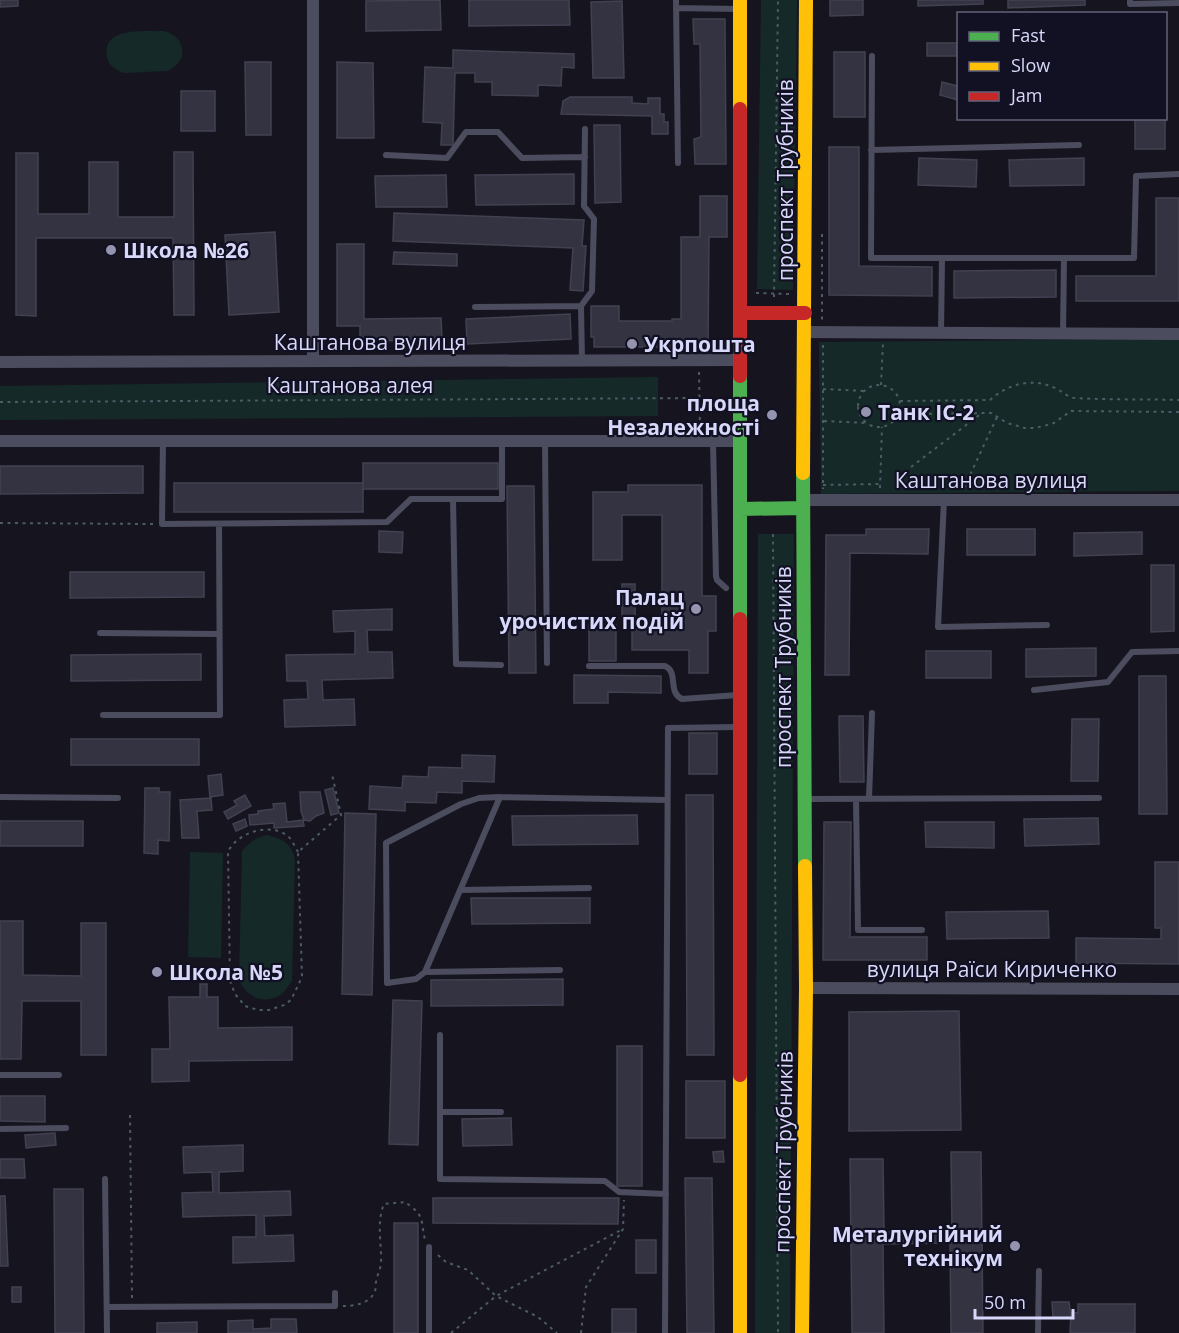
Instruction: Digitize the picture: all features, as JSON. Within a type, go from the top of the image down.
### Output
[{"type":"main road","name":"проспект Трубників","points":[[802,1333],[806,988],[803,504],[806,0]]},
{"type":"main road","name":"проспект Трубників","points":[[740,5],[740,1333]]},
{"type":"main road","points":[[740,314],[805,313]]},
{"type":"main road","points":[[740,509],[803,504]]},
{"type":"street","points":[[313,0],[313,361]]},
{"type":"street","points":[[805,332],[1179,334]]},
{"type":"street","name":"Каштанова вулиця","points":[[0,362],[740,360]]},
{"type":"street","points":[[0,441],[740,441]]},
{"type":"street","name":"Каштанова вулиця","points":[[803,504],[823,500],[880,499],[1179,500]]},
{"type":"street","name":"вулиця Раїси Кириченко","points":[[806,988],[1179,989]]},
{"type":"lane","points":[[676,0],[678,163]]},
{"type":"lane","points":[[1130,0],[1130,4],[1179,3]]},
{"type":"lane","points":[[676,8],[740,5]]},
{"type":"lane","points":[[872,56],[871,258],[1134,258],[1136,176],[1179,174]]},
{"type":"lane","points":[[582,360],[581,306],[592,291],[594,219],[584,206],[585,129]]},
{"type":"lane","points":[[386,155],[447,158],[466,132],[498,132],[522,158],[585,157]]},
{"type":"lane","points":[[871,150],[1079,145]]},
{"type":"lane","points":[[941,333],[942,258]]},
{"type":"lane","points":[[1063,333],[1064,258]]},
{"type":"lane","points":[[475,306],[581,306]]},
{"type":"lane","points":[[164,441],[162,524],[387,522],[411,499],[502,499],[502,441]]},
{"type":"lane","points":[[545,441],[547,663]]},
{"type":"lane","points":[[713,441],[716,576],[726,588]]},
{"type":"lane","points":[[944,499],[938,627],[1047,626]]},
{"type":"lane","points":[[453,500],[456,664],[501,665]]},
{"type":"lane","points":[[104,715],[220,716],[219,524]]},
{"type":"lane","points":[[100,633],[219,634]]},
{"type":"lane","points":[[1034,690],[1108,682],[1132,652],[1179,651]]},
{"type":"lane","points":[[589,666],[665,666],[670,668],[674,691],[682,699],[741,695]]},
{"type":"lane","points":[[869,799],[872,713]]},
{"type":"lane","points":[[665,1333],[668,728],[740,727]]},
{"type":"lane","points":[[0,797],[118,798]]},
{"type":"lane","points":[[500,797],[425,972],[416,979],[387,982],[386,843],[460,804],[479,798],[500,797],[667,800]]},
{"type":"lane","points":[[805,799],[1099,798]]},
{"type":"lane","points":[[856,799],[858,930],[922,930]]},
{"type":"lane","points":[[460,890],[589,888]]},
{"type":"lane","points":[[425,972],[560,970]]},
{"type":"lane","points":[[440,1035],[440,1179],[605,1181],[619,1192],[666,1194]]},
{"type":"lane","points":[[0,1075],[59,1075]]},
{"type":"lane","points":[[440,1112],[501,1112]]},
{"type":"lane","points":[[0,1129],[66,1128]]},
{"type":"lane","points":[[105,1179],[107,1333]]},
{"type":"lane","points":[[429,1247],[429,1333]]},
{"type":"lane","points":[[1038,1333],[1039,1271]]},
{"type":"lane","points":[[106,1306],[335,1306],[335,1293]]},
{"type":"path","points":[[774,295],[778,0]]},
{"type":"path","points":[[822,235],[823,500]]},
{"type":"path","points":[[740,293],[822,294]]},
{"type":"path","points":[[876,332],[884,344],[881,385]]},
{"type":"path","points":[[699,360],[700,441]]},
{"type":"path","points":[[900,401],[990,400],[1014,385],[1033,382],[1054,387],[1071,398],[1179,400]]},
{"type":"path","points":[[823,389],[865,391],[881,385],[895,392],[900,401],[899,414],[887,426],[876,427],[866,423],[823,421]]},
{"type":"path","points":[[865,391],[859,400],[859,409],[866,423]]},
{"type":"path","name":"Каштанова алея","points":[[0,402],[700,398]]},
{"type":"path","points":[[899,414],[992,413],[1007,423],[1034,428],[1054,423],[1071,411],[1179,412]]},
{"type":"path","points":[[911,467],[982,413]]},
{"type":"path","points":[[958,499],[997,417]]},
{"type":"path","points":[[880,499],[882,427]]},
{"type":"path","points":[[823,485],[880,484]]},
{"type":"path","points":[[0,523],[162,524]]},
{"type":"path","points":[[773,534],[778,1333]]},
{"type":"path","points":[[298,852],[341,815],[332,774]]},
{"type":"path","points":[[266,829],[278,831],[289,837],[298,852],[302,976],[291,1000],[269,1010],[258,1010],[245,1006],[235,994],[230,981],[228,850],[244,836],[266,829]]},
{"type":"path","points":[[130,1115],[133,1306]]},
{"type":"path","points":[[581,1333],[586,1287],[623,1230],[624,1192]]},
{"type":"path","points":[[451,1333],[496,1296],[623,1230]]},
{"type":"green space","points":[[761,0],[797,0],[793,290],[757,289]]},
{"type":"green space","points":[[136,31],[164,31],[172,34],[181,44],[182,56],[174,67],[167,71],[124,73],[109,63],[107,47],[118,35]]},
{"type":"green space","points":[[1179,339],[1179,491],[821,494],[819,342]]},
{"type":"green space","points":[[658,377],[658,416],[0,420],[0,386]]},
{"type":"green space","points":[[758,534],[794,534],[790,1333],[755,1333]]},
{"type":"green space","points":[[267,835],[286,842],[295,859],[292,981],[281,995],[273,999],[260,999],[249,994],[239,979],[242,851],[259,837]]},
{"type":"green space","points":[[190,852],[223,853],[221,958],[188,957]]},
{"type":"building","points":[[0,0],[18,0],[18,6],[0,7]]},
{"type":"building","points":[[440,0],[441,30],[366,31],[366,1]]},
{"type":"building","points":[[469,0],[569,0],[570,25],[469,26]]},
{"type":"building","points":[[830,0],[863,0],[863,15],[830,16]]},
{"type":"building","points":[[918,0],[983,0],[983,4],[918,6]]},
{"type":"building","points":[[1008,0],[1085,0],[1085,5],[1008,8]]},
{"type":"building","points":[[622,1],[624,78],[593,78],[591,2]]},
{"type":"building","points":[[693,19],[725,19],[726,164],[695,164],[694,139],[701,137],[700,44],[694,44]]},
{"type":"building","points":[[927,43],[957,43],[957,56],[927,56]]},
{"type":"building","points":[[453,50],[574,54],[574,68],[562,67],[561,86],[538,85],[538,96],[492,95],[492,82],[475,82],[475,73],[455,73],[453,145],[441,145],[442,123],[423,122],[425,67],[453,68]]},
{"type":"building","points":[[834,52],[865,52],[865,117],[834,117]]},
{"type":"building","points":[[245,62],[271,62],[271,135],[246,135]]},
{"type":"building","points":[[337,62],[373,63],[374,138],[337,138]]},
{"type":"building","points":[[942,82],[957,86],[957,100],[940,95]]},
{"type":"building","points":[[181,91],[215,91],[215,131],[181,131]]},
{"type":"building","points":[[570,97],[632,97],[632,103],[648,104],[648,98],[660,98],[660,114],[664,114],[664,122],[668,122],[668,134],[652,134],[652,116],[561,114],[563,101]]},
{"type":"building","points":[[1135,120],[1165,120],[1165,149],[1135,149]]},
{"type":"building","points":[[594,125],[620,125],[621,202],[595,203]]},
{"type":"building","points":[[829,147],[859,147],[859,266],[932,267],[932,296],[829,295]]},
{"type":"building","points":[[174,152],[193,152],[194,315],[174,315],[173,238],[36,238],[36,316],[16,315],[16,153],[38,153],[38,214],[89,214],[89,162],[118,162],[118,217],[174,217]]},
{"type":"building","points":[[919,158],[977,160],[976,187],[918,185]]},
{"type":"building","points":[[1084,158],[1084,185],[1010,186],[1009,160]]},
{"type":"building","points":[[574,174],[574,204],[476,205],[475,175]]},
{"type":"building","points":[[446,175],[447,207],[376,207],[375,176]]},
{"type":"building","points":[[700,196],[727,196],[727,237],[709,237],[708,345],[594,347],[594,337],[591,337],[591,306],[619,306],[619,321],[681,319],[681,237],[700,237]]},
{"type":"building","points":[[1156,198],[1179,198],[1179,301],[1076,301],[1076,276],[1156,276]]},
{"type":"building","points":[[394,213],[584,220],[582,246],[586,246],[583,291],[570,290],[573,248],[393,241]]},
{"type":"building","points":[[275,232],[279,312],[229,315],[225,235]]},
{"type":"building","points":[[337,244],[364,244],[364,319],[441,318],[442,340],[360,341],[360,326],[337,326]]},
{"type":"building","points":[[394,252],[457,254],[457,266],[393,264]]},
{"type":"building","points":[[1056,270],[1056,297],[954,298],[954,271]]},
{"type":"building","points":[[570,314],[571,339],[467,344],[466,319]]},
{"type":"building","points":[[363,463],[498,463],[498,489],[363,489]]},
{"type":"building","points":[[0,466],[143,466],[143,493],[0,494]]},
{"type":"building","points":[[174,483],[363,483],[363,512],[174,512]]},
{"type":"building","points":[[628,485],[702,485],[702,596],[716,596],[716,631],[708,631],[708,673],[689,673],[689,650],[632,650],[632,624],[662,624],[662,515],[622,515],[622,560],[593,560],[593,492],[628,492]]},
{"type":"building","points":[[507,486],[534,486],[536,673],[509,673]]},
{"type":"building","points":[[866,529],[929,529],[928,554],[850,553],[849,675],[825,675],[826,535],[866,535]]},
{"type":"building","points":[[967,529],[1035,529],[1035,555],[967,555]]},
{"type":"building","points":[[379,531],[403,532],[402,553],[379,552]]},
{"type":"building","points":[[1142,532],[1142,554],[1074,556],[1074,533]]},
{"type":"building","points":[[1151,565],[1174,565],[1174,631],[1151,632]]},
{"type":"building","points":[[70,572],[204,572],[204,597],[70,598]]},
{"type":"building","points":[[622,584],[635,584],[635,618],[622,618]]},
{"type":"building","points":[[392,609],[392,630],[367,630],[368,652],[392,652],[393,678],[322,680],[323,700],[354,699],[355,725],[285,727],[284,700],[308,699],[307,681],[287,681],[286,655],[355,654],[355,631],[334,632],[333,611]]},
{"type":"building","points":[[589,625],[616,625],[616,661],[589,661]]},
{"type":"building","points":[[1096,648],[1096,676],[1026,677],[1026,649]]},
{"type":"building","points":[[926,651],[991,651],[991,678],[926,678]]},
{"type":"building","points":[[201,654],[201,680],[71,681],[71,655]]},
{"type":"building","points":[[574,675],[661,676],[661,693],[608,692],[608,703],[574,703]]},
{"type":"building","points":[[1139,676],[1166,676],[1167,814],[1139,814]]},
{"type":"building","points":[[839,716],[863,716],[864,782],[840,782]]},
{"type":"building","points":[[1072,719],[1099,719],[1098,781],[1071,781]]},
{"type":"building","points":[[689,733],[717,733],[717,774],[689,774]]},
{"type":"building","points":[[71,739],[199,739],[199,765],[71,765]]},
{"type":"building","points":[[462,755],[495,756],[494,782],[462,781],[462,793],[437,792],[436,803],[405,802],[405,811],[369,809],[370,786],[402,788],[403,776],[428,777],[429,767],[462,768]]},
{"type":"building","points":[[221,774],[223,795],[210,797],[208,776]]},
{"type":"building","points":[[145,788],[159,788],[159,792],[170,792],[169,841],[158,840],[158,854],[144,853]]},
{"type":"building","points":[[333,788],[339,813],[331,815],[325,790]]},
{"type":"building","points":[[300,792],[320,792],[324,813],[310,821],[304,820]]},
{"type":"building","points":[[245,795],[251,806],[228,819],[224,812],[237,805],[234,801]]},
{"type":"building","points":[[686,795],[713,795],[714,1055],[687,1055]]},
{"type":"building","points":[[211,798],[212,810],[197,811],[199,838],[182,838],[180,800]]},
{"type":"building","points":[[285,803],[287,822],[303,820],[304,826],[274,828],[274,823],[250,825],[249,815],[274,809],[273,804]]},
{"type":"building","points":[[345,813],[376,814],[372,995],[342,994]]},
{"type":"building","points":[[637,815],[638,844],[513,845],[512,816]]},
{"type":"building","points":[[1098,818],[1099,844],[1025,846],[1024,819]]},
{"type":"building","points":[[245,819],[247,826],[236,831],[233,824]]},
{"type":"building","points":[[0,821],[83,821],[83,846],[0,846]]},
{"type":"building","points":[[824,822],[851,822],[850,937],[927,937],[927,960],[823,960]]},
{"type":"building","points":[[925,822],[994,822],[994,848],[926,847]]},
{"type":"building","points":[[1155,862],[1179,862],[1179,964],[1076,963],[1076,938],[1161,939],[1161,928],[1155,928]]},
{"type":"building","points":[[471,898],[590,898],[590,923],[472,924]]},
{"type":"building","points":[[1048,911],[1049,938],[947,939],[946,912]]},
{"type":"building","points":[[0,921],[23,921],[23,975],[81,976],[81,923],[106,923],[106,1055],[81,1055],[81,1001],[22,1001],[21,1059],[0,1059]]},
{"type":"building","points":[[563,979],[563,1005],[431,1006],[431,980]]},
{"type":"building","points":[[200,984],[207,984],[207,997],[218,997],[218,1028],[292,1027],[292,1060],[189,1061],[189,1081],[152,1082],[152,1049],[170,1049],[169,997],[200,997]]},
{"type":"building","points":[[393,1000],[422,1001],[418,1145],[389,1144]]},
{"type":"building","points":[[959,1011],[961,1130],[849,1131],[849,1012]]},
{"type":"building","points":[[617,1046],[642,1046],[642,1186],[617,1186]]},
{"type":"building","points":[[686,1081],[725,1081],[725,1138],[686,1138]]},
{"type":"building","points":[[0,1096],[45,1096],[45,1122],[0,1121]]},
{"type":"building","points":[[511,1118],[512,1145],[463,1146],[462,1119]]},
{"type":"building","points":[[55,1133],[56,1145],[26,1148],[25,1135]]},
{"type":"building","points":[[243,1145],[243,1171],[219,1172],[219,1193],[290,1191],[291,1215],[264,1216],[265,1236],[293,1235],[294,1261],[233,1263],[233,1237],[256,1237],[256,1215],[183,1217],[182,1193],[213,1192],[212,1172],[184,1173],[183,1147]]},
{"type":"building","points":[[723,1151],[724,1162],[714,1162],[713,1152]]},
{"type":"building","points":[[951,1152],[981,1152],[983,1333],[951,1333],[950,1243],[883,1244],[884,1333],[852,1333],[850,1159],[883,1159],[884,1232],[952,1231]]},
{"type":"building","points":[[0,1159],[24,1159],[25,1178],[0,1178]]},
{"type":"building","points":[[685,1178],[712,1178],[714,1333],[687,1333]]},
{"type":"building","points":[[54,1189],[83,1189],[84,1333],[55,1333]]},
{"type":"building","points":[[0,1196],[5,1196],[8,1266],[0,1266]]},
{"type":"building","points":[[433,1198],[619,1198],[618,1224],[433,1223]]},
{"type":"building","points":[[394,1223],[418,1223],[418,1333],[394,1333]]},
{"type":"building","points":[[636,1240],[656,1240],[656,1273],[636,1273]]},
{"type":"building","points":[[12,1287],[21,1287],[21,1302],[12,1302]]},
{"type":"building","points":[[1052,1302],[1069,1302],[1071,1317],[1053,1318]]},
{"type":"building","points":[[1078,1304],[1135,1304],[1135,1333],[1070,1333],[1071,1312],[1078,1313]]},
{"type":"building","points":[[612,1309],[636,1309],[636,1333],[612,1333]]},
{"type":"building","points":[[271,1319],[296,1319],[297,1333],[228,1333],[228,1321],[253,1320],[253,1329],[271,1328]]},
{"type":"building","points":[[197,1322],[197,1333],[157,1333],[157,1323]]},
{"type":"traffic: fast","points":[[740,376],[740,619]]},
{"type":"traffic: fast","points":[[803,473],[805,866]]},
{"type":"traffic: fast","points":[[740,509],[803,508]]},
{"type":"traffic: slow","points":[[740,0],[740,109]]},
{"type":"traffic: slow","points":[[803,473],[806,0]]},
{"type":"traffic: slow","points":[[802,1333],[805,866]]},
{"type":"traffic: slow","points":[[740,1075],[740,1333]]},
{"type":"traffic: jam","points":[[740,109],[740,376]]},
{"type":"traffic: jam","points":[[740,313],[805,313]]},
{"type":"traffic: jam","points":[[740,619],[740,1075]]},
{"type":"place","name":"Школа №26","points":[[111,250]]},
{"type":"place","name":"Укрпошта","points":[[632,344]]},
{"type":"place","name":"Танк ІС-2","points":[[866,412]]},
{"type":"place","name":"площа Незалежності","points":[[772,415]]},
{"type":"place","name":"Палац урочистих подій","points":[[696,609]]},
{"type":"place","name":"Школа №5","points":[[157,972]]},
{"type":"place","name":"Металургійний технікум","points":[[1015,1246]]}]
